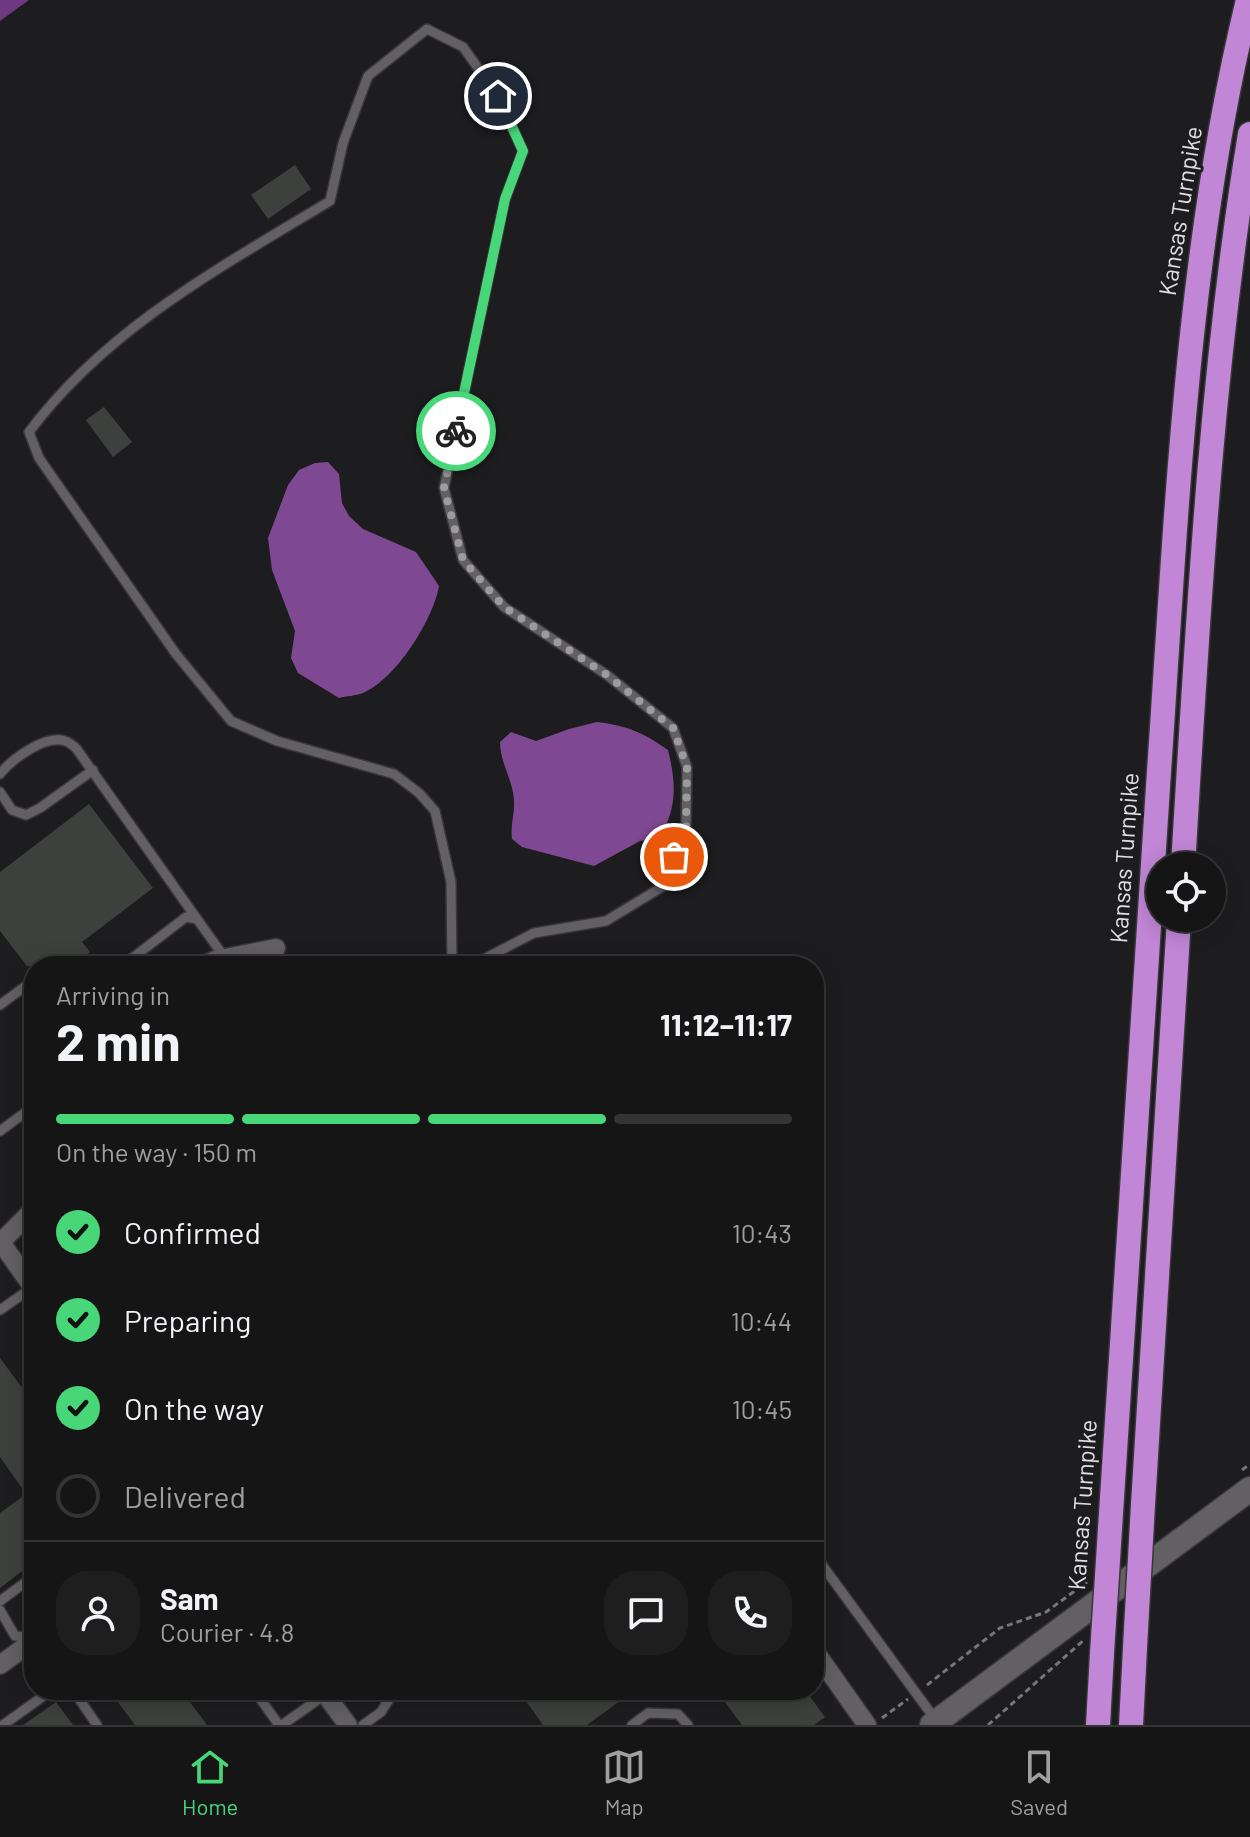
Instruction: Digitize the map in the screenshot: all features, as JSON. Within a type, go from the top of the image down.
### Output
[{"type":"highway","name":"Kansas Turnpike","points":[[1098,1725],[1175,518],[1189,342],[1206,219],[1248,0]]},
{"type":"highway","points":[[1184,852],[1210,448],[1235,228],[1250,134]]},
{"type":"highway","points":[[1131,1725],[1178,932]]},
{"type":"main road","points":[[934,1723],[1244,1481]]},
{"type":"street","points":[[235,956],[276,948]]},
{"type":"street","points":[[24,1219],[0,1242],[24,1275]]},
{"type":"street","points":[[0,1665],[24,1647]]},
{"type":"street","points":[[824,1663],[870,1725]]},
{"type":"street","points":[[330,1700],[348,1725]]},
{"type":"lane","points":[[452,956],[451,882],[435,811],[419,793],[394,774],[277,741],[231,721],[176,654],[39,458],[29,432],[49,406],[116,339],[208,273],[330,201],[343,143],[368,76],[427,29],[463,47],[498,96],[523,151],[505,199],[444,488],[463,560],[504,607],[607,675],[673,728],[687,767],[686,828],[662,887],[606,921],[534,933],[490,956]]},
{"type":"lane","points":[[0,774],[32,749],[48,741],[62,739],[76,748],[224,956]]},
{"type":"lane","points":[[0,792],[12,810],[26,815],[93,770]]},
{"type":"lane","points":[[135,956],[186,917],[197,919]]},
{"type":"lane","points":[[0,1005],[24,987]]},
{"type":"lane","points":[[0,1131],[24,1113]]},
{"type":"lane","points":[[0,1310],[24,1294]]},
{"type":"lane","points":[[824,1568],[916,1693],[934,1723]]},
{"type":"lane","points":[[0,1601],[24,1583]]},
{"type":"lane","points":[[0,1610],[15,1636],[24,1637]]},
{"type":"lane","points":[[3,1725],[38,1700]]},
{"type":"lane","points":[[80,1700],[97,1725]]},
{"type":"lane","points":[[261,1700],[280,1725],[313,1700]]},
{"type":"lane","points":[[363,1725],[381,1712],[389,1700]]},
{"type":"lane","points":[[632,1725],[648,1713],[678,1714],[688,1725]]},
{"type":"path","points":[[1244,1481],[1250,1464]]},
{"type":"path","points":[[870,1725],[1000,1628],[1046,1612],[1097,1575]]},
{"type":"shaded area","points":[[0,0],[29,0],[0,21]]},
{"type":"shaded area","points":[[328,462],[339,474],[342,503],[349,516],[363,529],[416,552],[439,586],[421,631],[400,662],[375,686],[360,694],[339,698],[298,673],[291,658],[295,631],[272,570],[268,538],[288,485],[299,470],[315,463]]},
{"type":"shaded area","points":[[597,722],[634,731],[668,750],[674,796],[669,817],[658,839],[640,841],[594,866],[522,847],[512,839],[513,793],[500,742],[511,732],[536,741]]},
{"type":"building","points":[[295,165],[311,189],[268,219],[251,195]]},
{"type":"building","points":[[104,407],[132,442],[113,457],[86,420]]},
{"type":"building","points":[[89,804],[153,888],[82,942],[90,952],[85,956],[24,956],[24,962],[0,931],[0,872]]},
{"type":"building","points":[[0,1358],[24,1390],[24,1491],[0,1457]]},
{"type":"building","points":[[24,1495],[24,1570],[0,1588],[0,1513]]},
{"type":"building","points":[[116,1700],[188,1700],[207,1725],[135,1725]]},
{"type":"building","points":[[525,1700],[621,1700],[587,1725],[543,1725]]},
{"type":"building","points":[[723,1700],[812,1700],[825,1717],[814,1725],[742,1725]]},
{"type":"building","points":[[56,1702],[73,1725],[23,1725]]},
{"type":"way so far","points":[[456,431],[444,488],[463,560],[504,607],[607,675],[673,728],[687,767],[686,828],[674,857]]},
{"type":"route","points":[[456,431],[505,199],[523,151],[498,96]]}]
